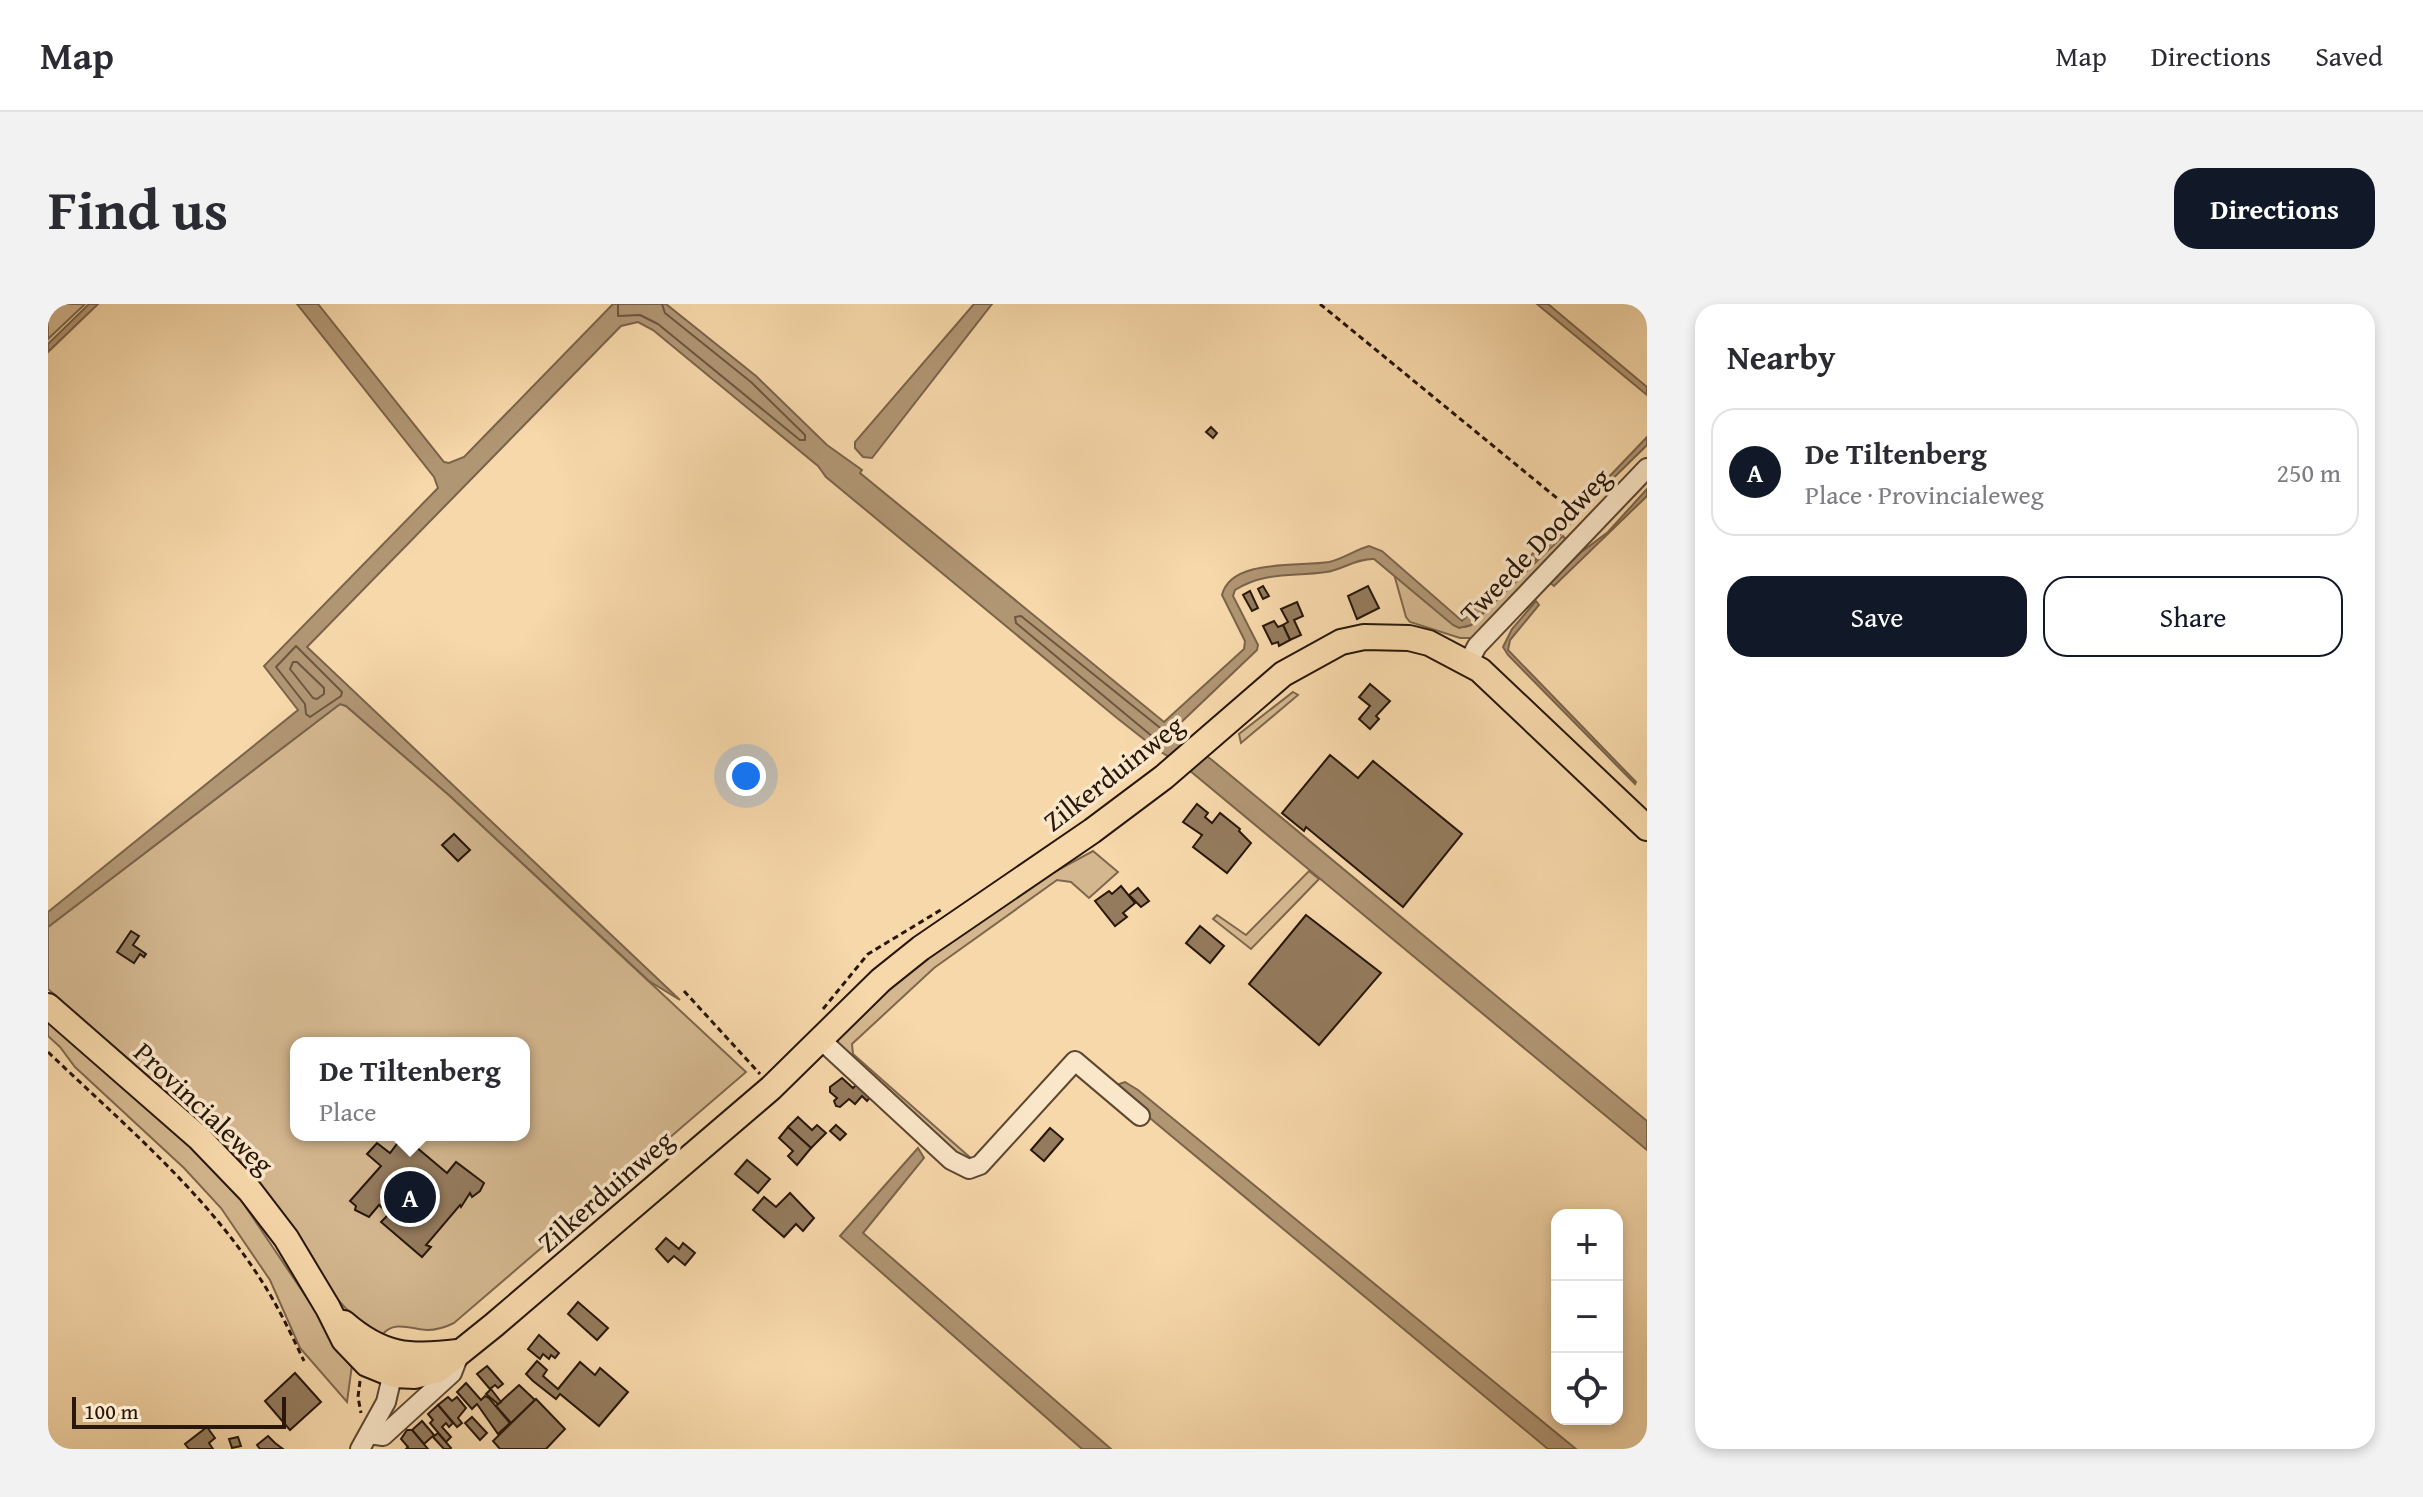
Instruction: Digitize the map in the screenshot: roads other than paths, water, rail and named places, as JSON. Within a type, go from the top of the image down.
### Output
[{"type":"main road","name":"Zilkerduinweg","points":[[391,1367],[415,1376],[438,1370],[771,1088],[881,980],[921,948],[1092,831],[1175,767],[1283,674],[1341,642],[1364,637],[1409,638],[1429,643],[1480,670],[1647,828]]},
{"type":"main road","name":"Provincialeweg","points":[[48,1006],[226,1164],[278,1226],[328,1308],[366,1340],[391,1367]]},
{"type":"street","name":"Tweede Doodweg","points":[[1468,663],[1477,646],[1647,468]]},
{"type":"street","points":[[820,1039],[951,1160],[969,1169],[980,1165],[1075,1061],[1140,1116]]},
{"type":"street","name":"Zilkerduinweg","points":[[365,1441],[383,1436],[452,1373],[460,1351]]},
{"type":"street","name":"Zilkerduinweg","points":[[365,1441],[386,1402],[391,1367]]},
{"type":"water","points":[[89,304],[98,304],[48,352],[48,344]]},
{"type":"water","points":[[297,304],[318,304],[444,462],[449,463],[464,457],[613,304],[666,304],[756,376],[827,445],[862,470],[860,473],[1164,722],[1244,649],[1245,641],[1222,595],[1228,583],[1238,575],[1268,566],[1329,562],[1369,546],[1382,551],[1462,621],[1569,519],[1568,527],[1471,625],[1459,628],[1374,559],[1326,572],[1268,577],[1246,584],[1235,590],[1233,596],[1258,645],[1257,650],[1172,731],[1212,760],[1647,1121],[1647,1150],[1189,770],[1117,718],[653,330],[638,322],[621,326],[307,647],[680,1000],[649,981],[450,796],[340,704],[48,927],[48,912],[298,710],[264,666],[438,488],[434,477]]},
{"type":"water","points":[[974,304],[992,304],[872,458],[863,457],[855,448],[855,442]]},
{"type":"water","points":[[1537,304],[1548,304],[1647,387],[1647,395]]},
{"type":"water","points":[[1647,437],[1647,445],[1583,508],[1582,505]]},
{"type":"water","points":[[1647,489],[1647,496],[1554,586],[1550,583],[1580,553],[1608,532]]},
{"type":"water","points":[[1536,601],[1539,605],[1510,640],[1508,650],[1635,784],[1503,647],[1512,629]]},
{"type":"water","points":[[1125,1082],[1576,1449],[1548,1449],[1117,1090],[1119,1084]]},
{"type":"water","points":[[918,1148],[924,1158],[863,1233],[1111,1449],[1082,1449],[840,1236]]},
{"type":"place","name":"De Tiltenberg","points":[[410,1197]]}]
